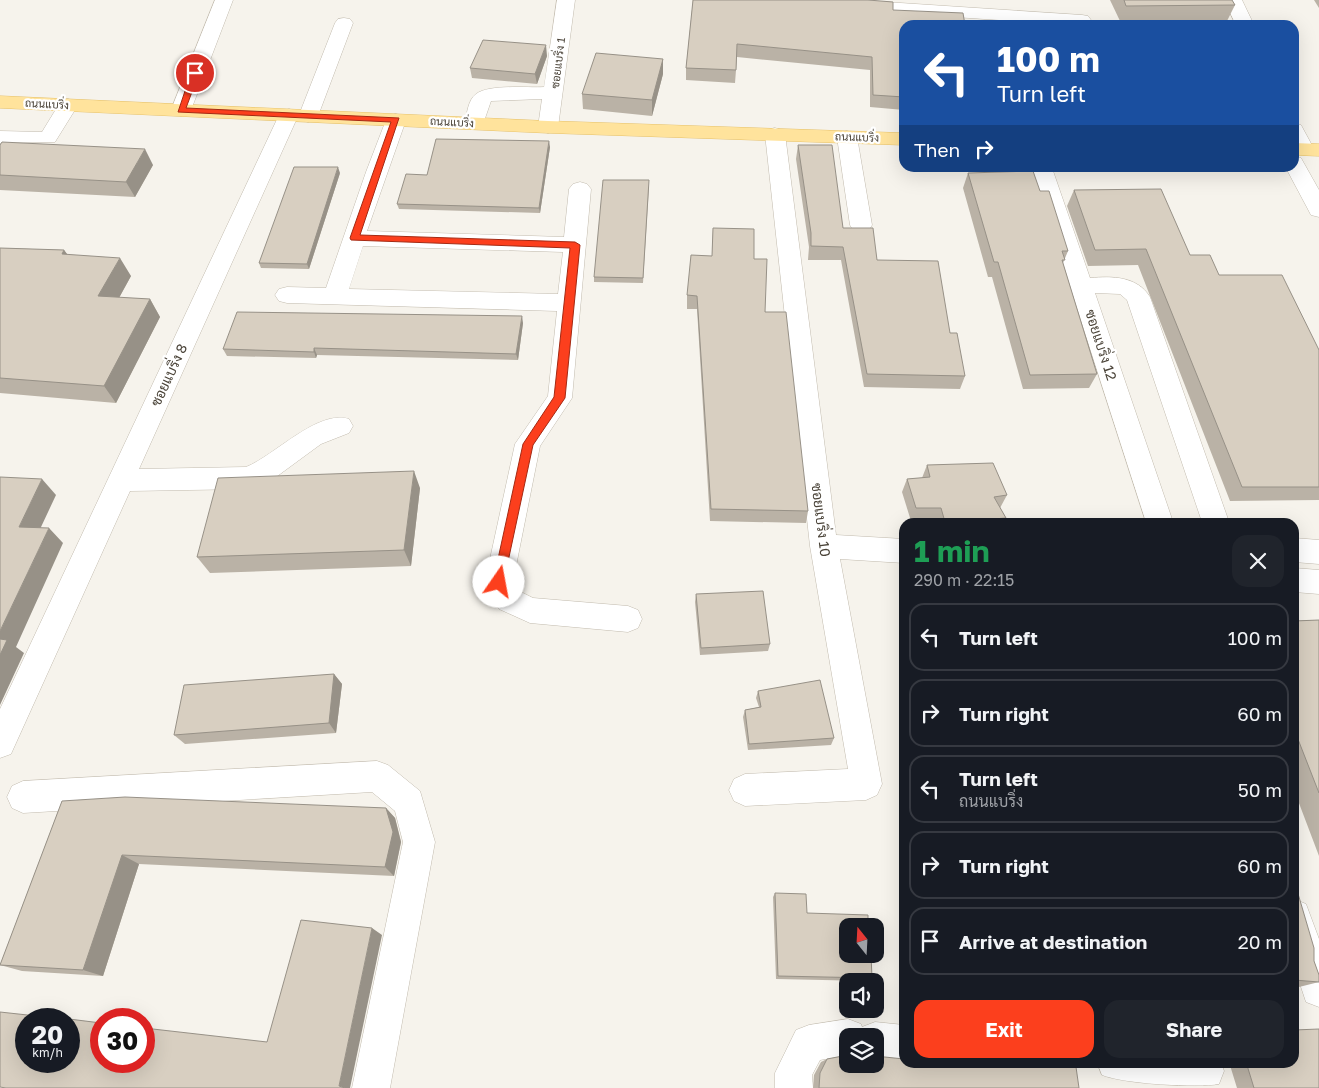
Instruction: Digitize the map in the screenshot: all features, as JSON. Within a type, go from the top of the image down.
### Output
[{"type":"main road","name":"ถนนแบริ่ง","points":[[0,102],[298,116],[899,139]]},
{"type":"street","points":[[181,110],[224,0]]},
{"type":"street","name":"ซอยแบริ่ง 1","points":[[548,126],[566,0]]},
{"type":"street","points":[[864,0],[864,6],[1056,20]]},
{"type":"street","points":[[1020,0],[1080,4],[1084,20]]},
{"type":"street","points":[[1233,0],[1243,20]]},
{"type":"street","name":"ซอยแบริ่ง 8","points":[[0,743],[121,480],[344,22]]},
{"type":"street","points":[[475,123],[479,103],[484,97],[554,93]]},
{"type":"street","points":[[0,137],[48,138],[68,105]]},
{"type":"street","points":[[335,296],[376,172],[396,120]]},
{"type":"street","name":"ซอยแบริ่ง 10","points":[[745,790],[866,784],[824,546],[774,134]]},
{"type":"street","points":[[847,137],[861,224]]},
{"type":"street","points":[[1302,153],[1319,210]]},
{"type":"street","name":"ซอยแบริ่ง 12","points":[[1043,172],[1158,518]]},
{"type":"street","points":[[580,189],[560,398],[528,444],[499,582],[509,600],[530,610],[628,619]]},
{"type":"street","points":[[355,238],[575,245]]},
{"type":"street","points":[[1081,286],[1123,286],[1134,291],[1215,518]]},
{"type":"street","points":[[287,295],[569,303]]},
{"type":"street","points":[[121,480],[247,478],[267,470],[312,437],[340,426]]},
{"type":"street","points":[[824,546],[899,551]]},
{"type":"street","points":[[1299,550],[1319,552]]},
{"type":"street","points":[[1299,580],[1319,582]]},
{"type":"street","points":[[23,797],[377,776],[409,802],[419,842],[371,1088]]},
{"type":"street","points":[[1299,931],[1319,989]]},
{"type":"street","points":[[794,1088],[793,1073],[809,1043],[839,1038]]},
{"type":"street","points":[[884,1041],[899,1042]]},
{"type":"street","points":[[1176,1068],[1206,1071]]},
{"type":"building","points":[[693,0],[868,0],[893,2],[893,10],[963,13],[964,20],[899,20],[899,97],[873,95],[872,57],[737,44],[736,70],[686,68]]},
{"type":"building","points":[[1124,0],[1232,0],[1235,5],[1126,6]]},
{"type":"building","points":[[483,40],[546,45],[535,74],[470,68]]},
{"type":"building","points":[[596,53],[663,59],[652,100],[582,94]]},
{"type":"building","points":[[436,139],[549,141],[539,208],[397,204],[406,174],[427,175]]},
{"type":"building","points":[[2,142],[145,149],[126,182],[0,175],[0,145]]},
{"type":"building","points":[[798,145],[832,145],[843,228],[873,228],[877,260],[938,261],[950,333],[957,333],[965,376],[867,374],[843,247],[811,246],[811,233]]},
{"type":"building","points":[[294,167],[338,167],[307,264],[259,263]]},
{"type":"building","points":[[1033,172],[1040,191],[1049,191],[1068,251],[1062,251],[1065,260],[1062,260],[1097,374],[1030,375],[998,262],[994,262],[968,173]]},
{"type":"building","points":[[603,180],[649,180],[643,278],[594,277]]},
{"type":"building","points":[[1161,189],[1190,255],[1210,255],[1219,275],[1282,275],[1319,350],[1319,487],[1242,487],[1146,249],[1095,250],[1074,190]]},
{"type":"building","points":[[713,228],[754,229],[754,259],[767,259],[765,312],[786,312],[808,511],[711,509],[697,296],[687,295],[691,255],[712,256]]},
{"type":"building","points":[[0,248],[64,250],[62,254],[120,258],[98,296],[150,299],[104,386],[0,378]]},
{"type":"building","points":[[237,312],[522,316],[516,354],[314,348],[314,352],[223,349]]},
{"type":"building","points":[[993,463],[1007,495],[994,497],[1006,518],[944,518],[941,508],[916,508],[907,479],[930,477],[927,465]]},
{"type":"building","points":[[414,471],[404,550],[197,557],[218,478]]},
{"type":"building","points":[[0,477],[42,479],[19,527],[49,528],[0,631]]},
{"type":"building","points":[[763,591],[770,644],[701,648],[696,594]]},
{"type":"building","points":[[1319,620],[1319,793],[1299,742],[1299,621]]},
{"type":"building","points":[[0,639],[7,640],[0,655]]},
{"type":"building","points":[[334,674],[329,723],[174,735],[184,685]]},
{"type":"building","points":[[820,680],[834,738],[749,744],[745,710],[761,707],[758,691]]},
{"type":"building","points":[[125,797],[386,808],[393,832],[385,867],[122,855],[83,970],[0,965],[62,801]]},
{"type":"building","points":[[775,893],[806,894],[807,913],[868,915],[868,918],[839,918],[839,963],[871,963],[872,973],[839,973],[839,977],[778,976]]},
{"type":"building","points":[[1299,897],[1314,948],[1314,961],[1319,975],[1319,982],[1299,980]]},
{"type":"building","points":[[301,920],[372,928],[339,1086],[345,1088],[0,1087],[0,1012],[15,1014],[15,1073],[80,1073],[80,1020],[90,1022],[90,1073],[155,1073],[155,1029],[267,1042]]},
{"type":"building","points":[[1319,1029],[1319,1088],[1254,1088],[1248,1068],[1299,1068],[1299,1030]]},
{"type":"building","points":[[839,1057],[839,1073],[884,1073],[884,1057],[899,1058],[899,1068],[1076,1068],[1079,1088],[819,1088],[820,1073],[827,1059]]},
{"type":"route","points":[[195,73],[181,110],[396,120],[376,172],[355,238],[575,245],[560,398],[528,444],[499,582]]}]
